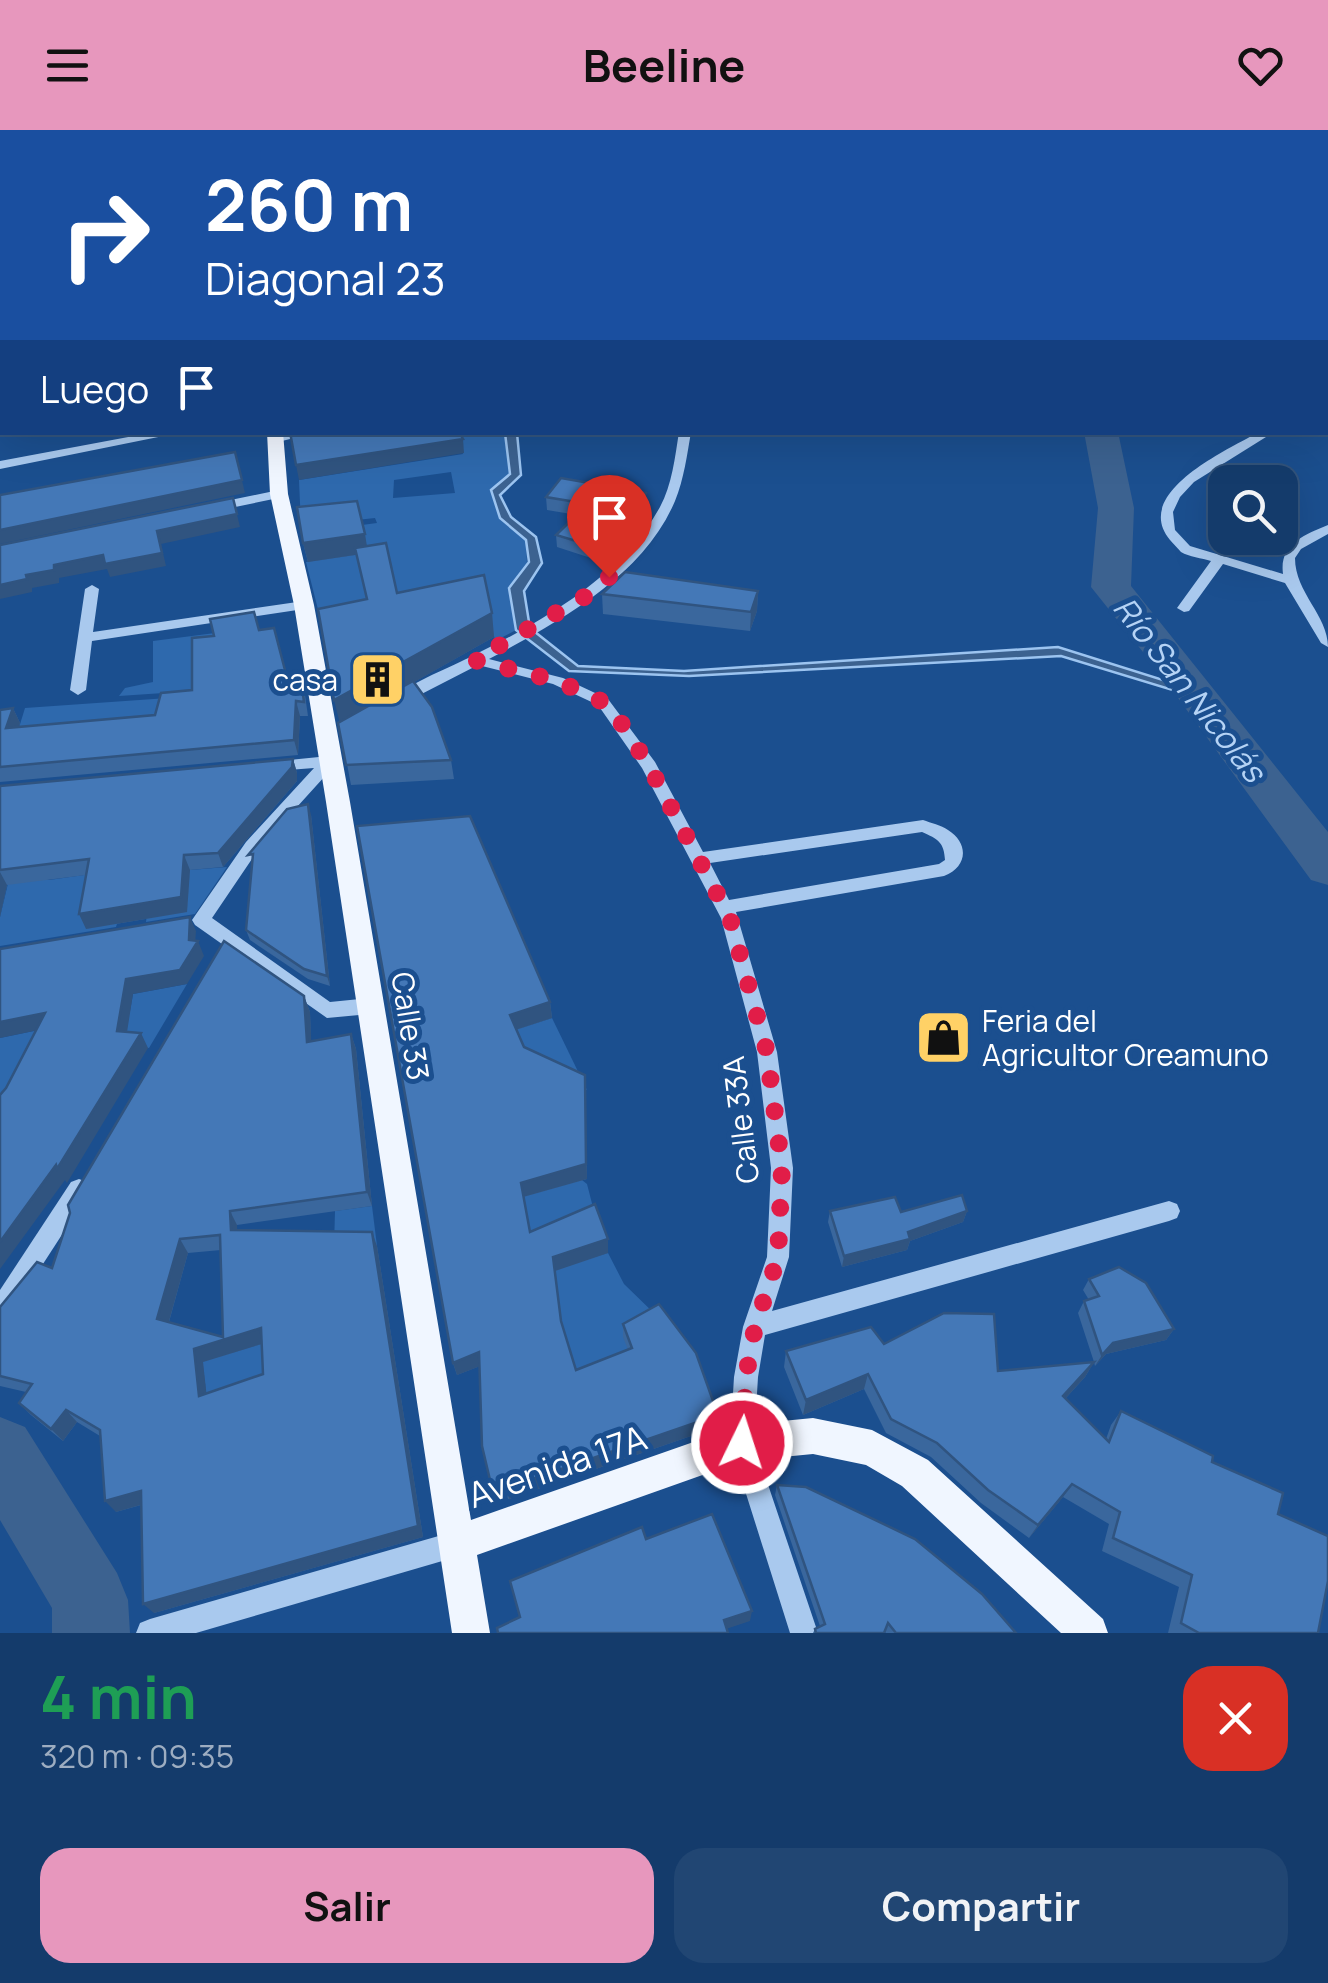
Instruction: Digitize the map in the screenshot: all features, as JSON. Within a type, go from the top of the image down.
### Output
[{"type":"main road","name":"Calle 33","points":[[275,436],[279,494],[332,745],[471,1633]]},
{"type":"main road","name":"Avenida 17A","points":[[456,1544],[742,1443],[812,1436],[872,1448],[915,1473],[1090,1633]]},
{"type":"street","points":[[0,465],[161,435]]},
{"type":"street","points":[[391,705],[593,592],[625,563],[666,508],[685,435]]},
{"type":"street","points":[[1263,435],[1178,486],[1168,502],[1172,538],[1186,549],[1290,580]]},
{"type":"street","points":[[205,509],[279,494]]},
{"type":"street","points":[[1328,529],[1292,550],[1286,564],[1290,580],[1328,643]]},
{"type":"street","points":[[1184,608],[1220,560]]},
{"type":"street","points":[[78,690],[92,590]]},
{"type":"street","points":[[84,638],[304,605]]},
{"type":"street","name":"Calle 33A","points":[[474,660],[558,681],[603,702],[649,766],[724,907],[767,1052],[782,1168],[778,1257],[755,1327],[746,1376],[742,1443],[804,1633]]},
{"type":"street","points":[[253,768],[332,745]]},
{"type":"street","points":[[332,745],[192,922],[222,948],[328,1010],[370,1006]]},
{"type":"street","points":[[698,858],[923,826],[946,836],[955,856],[954,864],[944,870],[724,907]]},
{"type":"street","points":[[0,1310],[88,1174]]},
{"type":"street","points":[[755,1327],[1170,1211]]},
{"type":"street","points":[[150,1633],[456,1544]]},
{"type":"shaded area","points":[[505,435],[511,474],[491,490],[500,518],[526,540],[527,564],[509,588],[516,630],[495,641],[487,600],[324,633],[306,562],[368,553],[362,525],[377,523],[375,518],[301,526],[299,480],[463,454],[455,436]],"holes":[[[451,472],[455,493],[393,498],[394,480]]]},
{"type":"shaded area","points":[[215,633],[223,689],[119,696],[125,688],[153,682],[153,641]]},
{"type":"shaded area","points":[[168,698],[161,730],[14,744],[25,708]]},
{"type":"shaded area","points":[[227,867],[195,914],[146,922],[148,907],[190,870]]},
{"type":"shaded area","points":[[11,871],[49,880],[91,874],[121,911],[116,927],[0,946],[0,917]]},
{"type":"shaded area","points":[[187,984],[149,1048],[64,1038],[130,1011],[133,994]]},
{"type":"shaded area","points":[[552,1018],[587,1090],[526,1063],[512,1031]]},
{"type":"shaded area","points":[[53,1027],[0,1121],[0,1038]]},
{"type":"shaded area","points":[[531,1140],[587,1184],[596,1219],[575,1263],[608,1253],[624,1284],[659,1318],[632,1361],[577,1383],[513,1200]]},
{"type":"shaded area","points":[[372,1206],[377,1246],[334,1246],[335,1211]]},
{"type":"shaded area","points":[[227,1336],[231,1353],[268,1342],[270,1387],[208,1408],[200,1341]]},
{"type":"water","points":[[505,435],[517,435],[521,475],[500,495],[511,517],[536,537],[542,563],[524,591],[530,628],[578,666],[684,671],[1058,647],[1195,690],[1202,699],[1061,656],[689,676],[569,671],[516,630],[509,588],[529,562],[526,540],[500,518],[491,490],[510,474]]},
{"type":"building","points":[[291,435],[461,435],[463,439],[296,465]]},
{"type":"building","points":[[235,452],[242,480],[0,530],[0,495]]},
{"type":"building","points":[[561,478],[646,493],[638,512],[623,510],[615,517],[626,520],[596,547],[556,535],[588,504],[546,497]]},
{"type":"building","points":[[233,498],[237,514],[157,531],[162,553],[105,564],[103,555],[54,565],[54,570],[0,585],[0,545]]},
{"type":"building","points":[[357,501],[365,534],[303,543],[297,507]]},
{"type":"building","points":[[386,543],[397,593],[484,575],[492,613],[334,700],[318,609],[367,599],[355,548]]},
{"type":"building","points":[[625,572],[758,591],[751,612],[602,594]]},
{"type":"building","points":[[254,612],[259,630],[274,628],[286,674],[300,673],[304,702],[296,701],[294,740],[0,767],[0,710],[13,708],[6,728],[155,715],[161,693],[192,690],[192,638],[214,636],[210,619]]},
{"type":"building","points":[[413,681],[432,707],[451,760],[346,765],[338,723]]},
{"type":"building","points":[[293,759],[292,767],[218,853],[184,855],[181,897],[79,914],[89,859],[0,870],[0,786]]},
{"type":"building","points":[[308,804],[327,976],[304,969],[246,930],[253,854],[248,855],[287,809]]},
{"type":"building","points":[[470,816],[550,1002],[510,1015],[524,1047],[585,1075],[586,1164],[521,1183],[530,1232],[595,1204],[608,1239],[553,1257],[561,1321],[576,1370],[632,1348],[623,1324],[659,1304],[696,1353],[718,1415],[506,1488],[490,1480],[482,1446],[479,1352],[453,1363],[357,826]]},
{"type":"building","points":[[190,917],[189,940],[198,941],[180,970],[126,979],[117,1031],[141,1033],[57,1169],[56,1165],[0,1242],[0,1095],[45,1013],[0,1022],[0,949]]},
{"type":"building","points":[[224,941],[304,996],[307,1042],[351,1034],[367,1192],[230,1211],[231,1230],[372,1232],[418,1526],[143,1604],[141,1491],[105,1501],[100,1430],[66,1410],[51,1429],[19,1403],[32,1384],[0,1376],[0,1307],[37,1262],[52,1268],[70,1213],[68,1205]],"holes":[[[220,1235],[223,1337],[157,1319],[180,1239]],[[261,1328],[263,1374],[199,1396],[194,1349]]]},
{"type":"building","points":[[962,1195],[967,1211],[908,1232],[910,1239],[844,1256],[830,1211],[895,1197],[901,1212]]},
{"type":"building","points":[[1119,1267],[1146,1283],[1174,1329],[1113,1343],[1102,1355],[1084,1301],[1099,1296],[1089,1279]]},
{"type":"building","points":[[944,1313],[994,1314],[998,1371],[1094,1362],[1063,1396],[1109,1442],[1121,1411],[1213,1456],[1212,1462],[1283,1493],[1278,1514],[1328,1536],[1328,1581],[1318,1633],[1199,1633],[1181,1623],[1192,1575],[1113,1538],[1120,1512],[1072,1484],[1038,1525],[988,1490],[937,1443],[891,1419],[868,1374],[806,1400],[786,1351],[871,1327],[884,1344]]},
{"type":"building","points":[[777,1485],[806,1487],[915,1539],[982,1594],[1016,1633],[896,1633],[888,1623],[884,1633],[816,1633],[815,1629],[825,1624]]},
{"type":"building","points":[[712,1514],[752,1611],[724,1620],[728,1633],[498,1633],[497,1628],[520,1617],[510,1581],[642,1527],[646,1539]]},
{"type":"waterway","name":"Río San Nicolás","points":[[1102,435],[1116,508],[1111,587],[1174,663],[1328,867]]},
{"type":"waterway","points":[[0,1452],[90,1600],[91,1633]]},
{"type":"place","name":"casa","points":[[377,679]]},
{"type":"place","name":"Feria del Agricultor Oreamuno","points":[[943,1037]]},
{"type":"route","points":[[609,577],[593,592],[474,660],[558,681],[603,702],[649,766],[730,918],[767,1052],[782,1168],[778,1257],[755,1327],[746,1376],[742,1443]]}]
